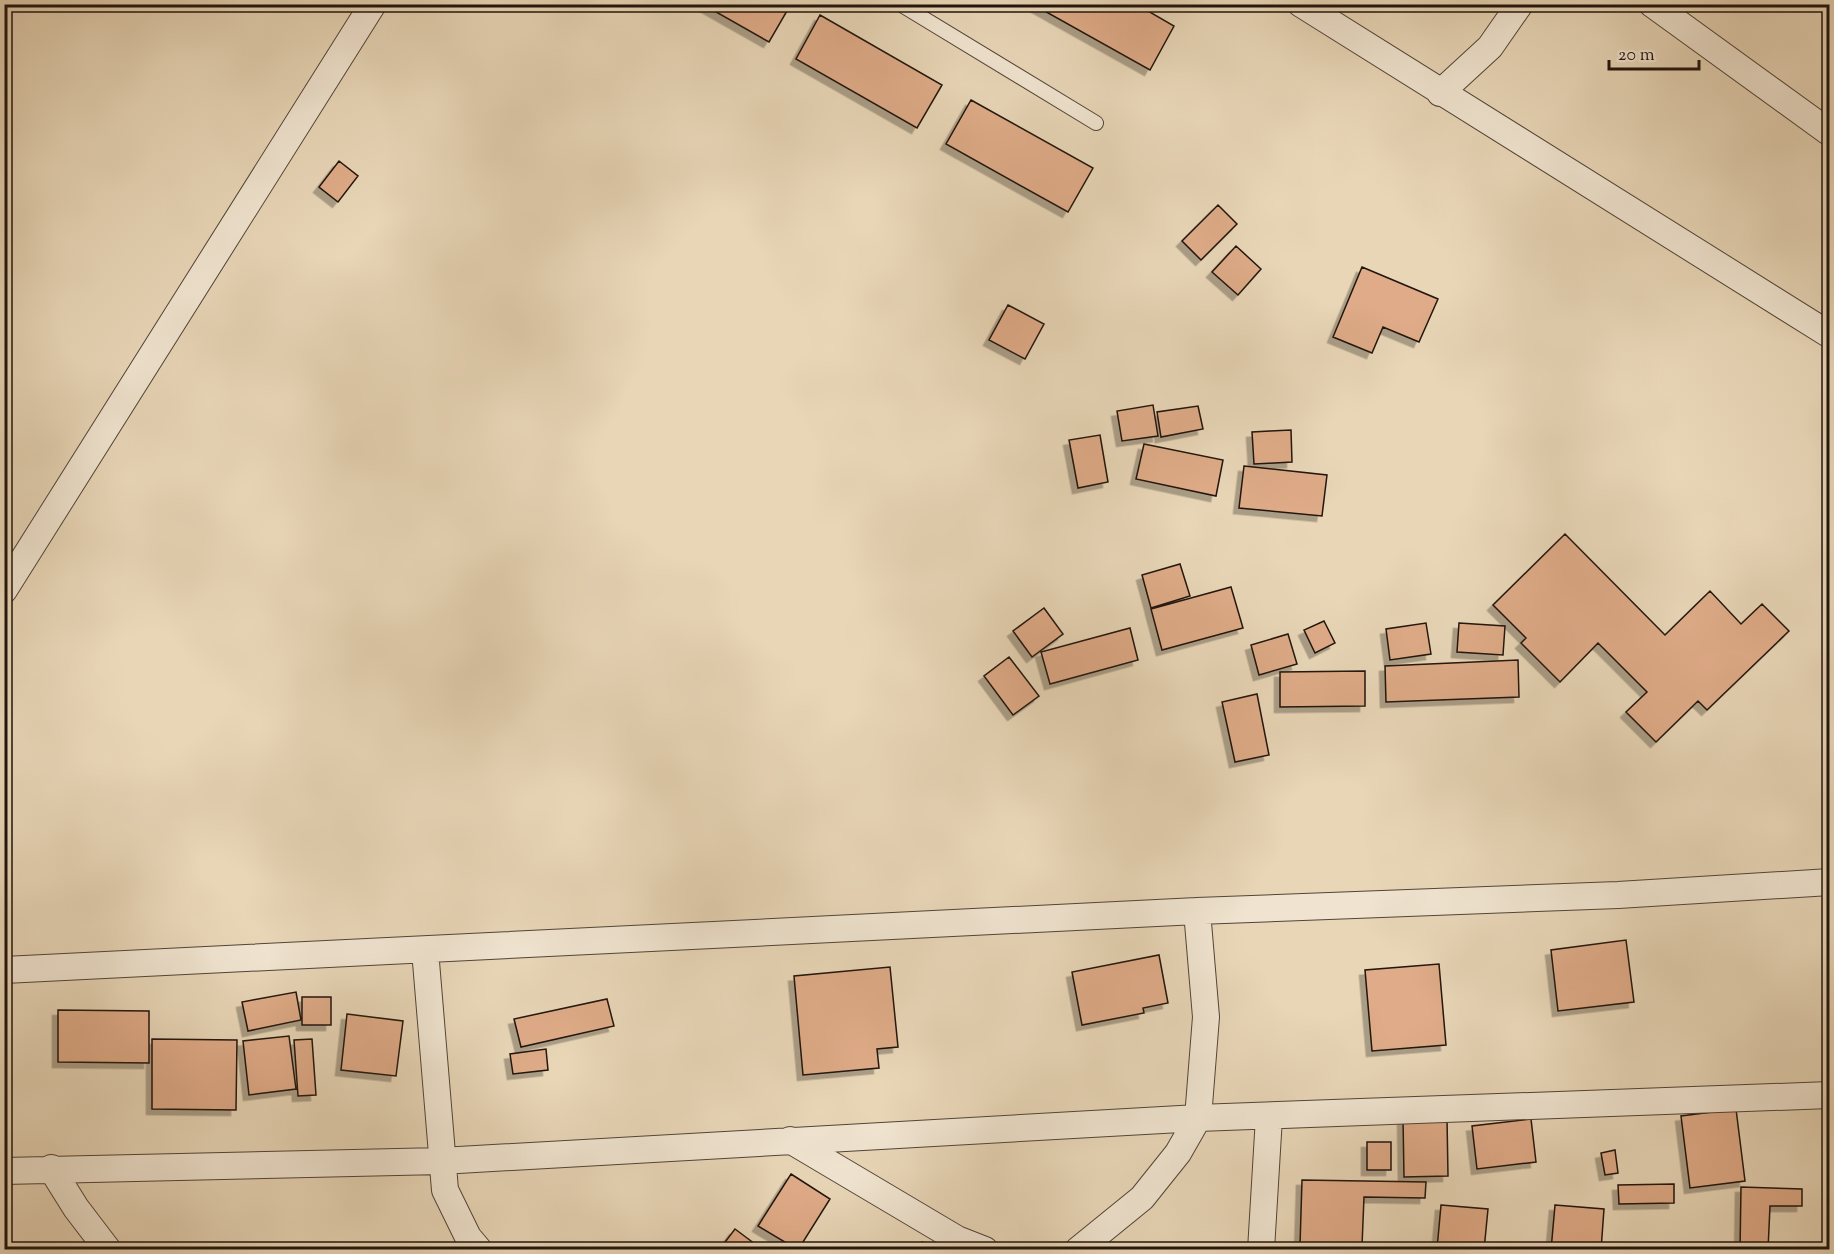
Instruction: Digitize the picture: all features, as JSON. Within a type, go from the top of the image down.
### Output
[{"type":"street","points":[[4,590],[373,4]]},
{"type":"street","points":[[1301,4],[1830,335]]},
{"type":"street","points":[[1440,93],[1490,47],[1520,4]]},
{"type":"street","points":[[1652,4],[1830,133]]},
{"type":"street","points":[[4,970],[1197,911],[1618,895],[1830,882]]},
{"type":"street","points":[[1078,1250],[1142,1198],[1178,1154],[1198,1118],[1206,1017],[1197,911]]},
{"type":"street","points":[[425,950],[445,1190],[468,1236],[478,1250]]},
{"type":"street","points":[[4,1171],[51,1168],[441,1161],[1198,1118],[1830,1095]]},
{"type":"street","points":[[1261,1250],[1269,1116]]},
{"type":"street","points":[[790,1140],[957,1239],[985,1250]]},
{"type":"street","points":[[51,1168],[76,1208],[108,1250]]},
{"type":"lane","points":[[900,4],[1096,123]]},
{"type":"building","points":[[702,4],[791,4],[769,42]]},
{"type":"building","points":[[1032,4],[1136,4],[1174,26],[1150,70]]},
{"type":"building","points":[[820,15],[942,85],[917,128],[796,59]]},
{"type":"building","points":[[971,100],[1093,168],[1068,212],[946,144]]},
{"type":"building","points":[[339,161],[358,176],[338,202],[319,187]]},
{"type":"building","points":[[1218,205],[1237,224],[1201,260],[1182,241]]},
{"type":"building","points":[[1236,246],[1261,269],[1238,295],[1212,272]]},
{"type":"building","points":[[1362,267],[1438,299],[1419,342],[1383,327],[1372,353],[1333,337]]},
{"type":"building","points":[[1008,305],[1044,324],[1025,359],[989,340]]},
{"type":"building","points":[[1153,405],[1158,436],[1122,441],[1117,411]]},
{"type":"building","points":[[1198,406],[1203,429],[1161,437],[1157,412]]},
{"type":"building","points":[[1291,430],[1292,462],[1254,464],[1252,432]]},
{"type":"building","points":[[1100,435],[1108,482],[1078,488],[1069,440]]},
{"type":"building","points":[[1144,444],[1223,460],[1216,496],[1136,479]]},
{"type":"building","points":[[1244,466],[1327,475],[1322,516],[1239,508]]},
{"type":"building","points":[[1565,534],[1665,635],[1710,591],[1741,624],[1762,604],[1789,631],[1707,710],[1698,701],[1656,742],[1626,712],[1647,692],[1598,643],[1560,682],[1521,643],[1526,638],[1493,605]]},
{"type":"building","points":[[1180,564],[1190,596],[1151,608],[1142,575]]},
{"type":"building","points":[[1231,587],[1243,628],[1162,650],[1151,609]]},
{"type":"building","points":[[1044,608],[1063,634],[1032,657],[1013,631]]},
{"type":"building","points":[[1324,621],[1335,643],[1315,653],[1304,630]]},
{"type":"building","points":[[1426,623],[1431,654],[1390,660],[1386,629]]},
{"type":"building","points":[[1459,623],[1505,626],[1503,655],[1457,652]]},
{"type":"building","points":[[1130,628],[1138,660],[1050,684],[1041,652]]},
{"type":"building","points":[[1288,634],[1297,664],[1259,675],[1251,645]]},
{"type":"building","points":[[1009,657],[1039,696],[1013,715],[984,676]]},
{"type":"building","points":[[1518,660],[1519,697],[1386,702],[1385,666]]},
{"type":"building","points":[[1365,671],[1365,706],[1280,707],[1280,672]]},
{"type":"building","points":[[1257,694],[1269,755],[1235,762],[1222,702]]},
{"type":"building","points":[[1626,940],[1634,1002],[1558,1011],[1551,950]]},
{"type":"building","points":[[1159,955],[1168,1003],[1143,1008],[1144,1013],[1082,1025],[1072,972]]},
{"type":"building","points":[[1439,964],[1446,1045],[1372,1051],[1365,970]]},
{"type":"building","points":[[890,967],[898,1047],[877,1049],[879,1068],[803,1075],[794,976]]},
{"type":"building","points":[[296,992],[301,1020],[248,1031],[242,1002]]},
{"type":"building","points":[[302,997],[331,997],[331,1025],[302,1025]]},
{"type":"building","points":[[607,999],[614,1026],[521,1047],[514,1019]]},
{"type":"building","points":[[58,1010],[149,1011],[149,1063],[58,1062]]},
{"type":"building","points":[[347,1014],[403,1021],[396,1076],[341,1070]]},
{"type":"building","points":[[289,1036],[296,1089],[249,1095],[243,1041]]},
{"type":"building","points":[[152,1039],[237,1040],[236,1110],[152,1109]]},
{"type":"building","points":[[312,1039],[316,1095],[298,1096],[294,1040]]},
{"type":"building","points":[[546,1049],[548,1070],[513,1074],[510,1054]]},
{"type":"building","points":[[1736,1109],[1745,1181],[1690,1188],[1681,1116]]},
{"type":"building","points":[[1447,1118],[1448,1176],[1404,1177],[1403,1119]]},
{"type":"building","points":[[1531,1119],[1536,1162],[1477,1169],[1472,1126]]},
{"type":"building","points":[[1367,1142],[1391,1142],[1391,1170],[1367,1170]]},
{"type":"building","points":[[1615,1150],[1618,1173],[1605,1175],[1601,1153]]},
{"type":"building","points":[[791,1174],[830,1199],[798,1250],[758,1226]]},
{"type":"building","points":[[1302,1180],[1426,1182],[1425,1198],[1364,1197],[1362,1246],[1300,1245]]},
{"type":"building","points":[[1674,1184],[1674,1203],[1619,1204],[1618,1185]]},
{"type":"building","points":[[1741,1187],[1802,1189],[1802,1206],[1770,1206],[1768,1250],[1740,1250]]},
{"type":"building","points":[[1441,1205],[1488,1209],[1484,1250],[1437,1249]]},
{"type":"building","points":[[1555,1205],[1604,1209],[1601,1250],[1551,1250]]},
{"type":"building","points":[[735,1229],[763,1250],[719,1250]]},
{"type":"building","points":[[922,1242],[942,1250],[919,1250]]}]
